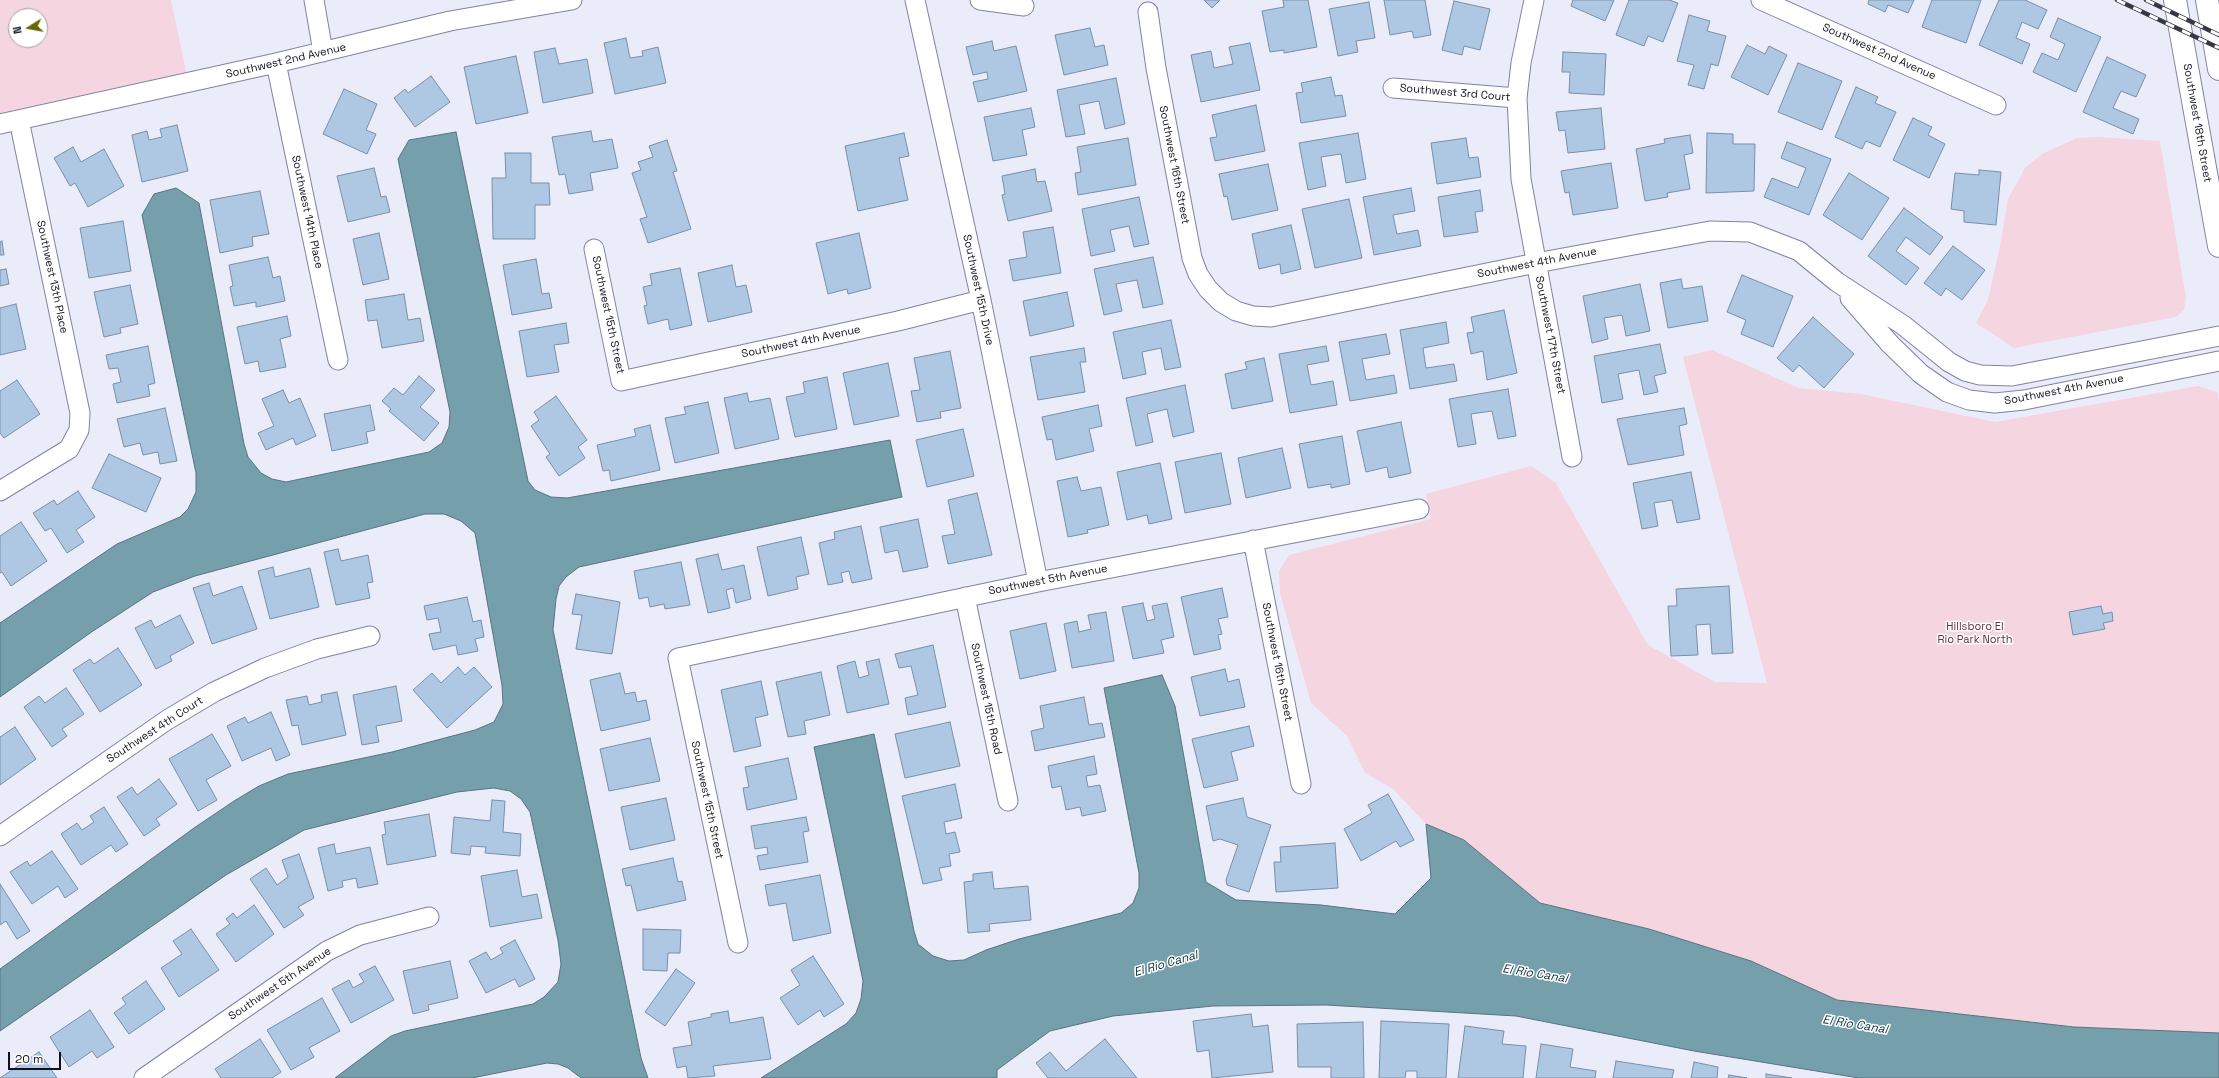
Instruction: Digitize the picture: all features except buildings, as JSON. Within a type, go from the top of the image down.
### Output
[{"type":"main road","name":"Southwest 18th Street","points":[[2175,0],[2219,246]]},
{"type":"main road","points":[[2207,0],[2216,29],[2219,69]]},
{"type":"street","points":[[314,0],[324,52]]},
{"type":"street","name":"Southwest 2nd Avenue","points":[[0,124],[276,63],[450,21],[572,0]]},
{"type":"street","name":"Southwest 15th Drive","points":[[915,0],[981,300],[1038,582]]},
{"type":"street","points":[[980,0],[1024,6]]},
{"type":"street","name":"Southwest 17th Street","points":[[1534,0],[1521,64],[1517,98],[1521,179],[1572,457]]},
{"type":"street","name":"Southwest 2nd Avenue","points":[[1761,0],[1996,105]]},
{"type":"street","name":"Southwest 16th Street","points":[[1148,12],[1156,68],[1192,258],[1198,274],[1208,289],[1227,305]]},
{"type":"street","name":"Southwest 14th Place","points":[[276,63],[338,360]]},
{"type":"street","name":"Southwest 3rd Court","points":[[1393,88],[1517,98]]},
{"type":"street","name":"Southwest 13th Place","points":[[0,491],[69,449],[77,435],[80,413],[19,120]]},
{"type":"street","name":"Southwest 4th Avenue","points":[[1227,305],[1236,311],[1253,316],[1271,317],[1536,263],[1710,231],[1750,232],[1799,251],[1837,282],[1902,325],[1949,362],[1965,371],[1980,375],[2012,376],[2219,336]]},
{"type":"street","name":"Southwest 15th Street","points":[[594,249],[621,381]]},
{"type":"street","name":"Southwest 4th Avenue","points":[[1837,282],[1890,344],[1933,383],[1947,392],[1969,400],[1996,403],[2024,400],[2219,361]]},
{"type":"street","name":"Southwest 4th Avenue","points":[[621,381],[898,321],[981,300]]},
{"type":"street","points":[[1890,344],[1902,325]]},
{"type":"street","points":[[1933,383],[1949,362]]},
{"type":"street","name":"Southwest 5th Avenue","points":[[678,658],[1038,582],[1419,509]]},
{"type":"street","name":"Southwest 16th Street","points":[[1253,540],[1301,784]]},
{"type":"street","name":"Southwest 15th Road","points":[[965,597],[1008,801]]},
{"type":"street","name":"Southwest 4th Court","points":[[0,836],[167,720],[214,692],[265,668],[317,649],[370,636]]},
{"type":"street","name":"Southwest 15th Street","points":[[678,658],[738,943]]},
{"type":"street","name":"Southwest 5th Avenue","points":[[144,1078],[327,950],[360,934],[429,917]]},
{"type":"green space","points":[[0,0],[171,0],[187,76],[0,116]]},
{"type":"green space","points":[[2097,137],[2160,141],[2186,298],[2184,310],[2176,317],[2014,348],[1976,323],[1988,300],[2000,246],[2008,199],[2025,168],[2042,154],[2077,138]]},
{"type":"green space","name":"Hillsboro El Rio Park North","points":[[1712,350],[1799,388],[1861,394],[1995,422],[2198,386],[2217,392],[2219,401],[2219,1033],[2074,1027],[1837,1000],[1751,961],[1649,929],[1540,903],[1464,840],[1426,824],[1393,789],[1365,773],[1347,736],[1311,703],[1280,593],[1279,571],[1289,555],[1431,519],[1426,494],[1531,466],[1556,483],[1648,645],[1715,682],[1767,683],[1683,357]]},
{"type":"water","points":[[456,132],[528,481],[535,490],[551,497],[567,498],[890,440],[902,497],[579,567],[566,577],[559,586],[556,599],[553,630],[641,1058],[648,1078],[581,1078],[568,1068],[558,1064],[547,1063],[472,1078],[335,1078],[391,1036],[405,1031],[533,1004],[544,997],[558,982],[561,964],[558,940],[530,812],[521,799],[510,791],[494,788],[457,792],[304,830],[226,875],[0,1031],[0,969],[194,828],[234,801],[259,786],[288,774],[392,752],[475,730],[494,722],[503,704],[502,685],[475,533],[461,521],[444,514],[425,514],[195,576],[153,592],[93,631],[0,697],[0,623],[117,544],[180,517],[188,509],[196,492],[196,473],[142,215],[154,194],[176,188],[199,203],[244,444],[248,457],[261,473],[272,479],[286,482],[429,452],[442,443],[449,427],[450,412],[398,159],[409,140]]},
{"type":"water","name":"El Rio Canal","points":[[1162,675],[1175,706],[1206,882],[1236,900],[1321,905],[1395,914],[1431,878],[1426,824],[1464,840],[1540,903],[1649,929],[1751,961],[1837,1000],[2074,1027],[2219,1033],[2219,1078],[1859,1078],[1694,1051],[1516,1016],[1326,1005],[1213,1006],[1113,1016],[1050,1031],[997,1070],[997,1078],[761,1078],[846,1024],[856,1013],[861,999],[863,981],[814,747],[874,734],[914,931],[918,944],[933,956],[949,961],[964,960],[986,950],[1019,939],[1121,913],[1133,903],[1139,888],[1139,873],[1104,688]]},
{"type":"railway","points":[[2117,0],[2219,48]]},
{"type":"railway","points":[[2146,0],[2219,35]]}]
